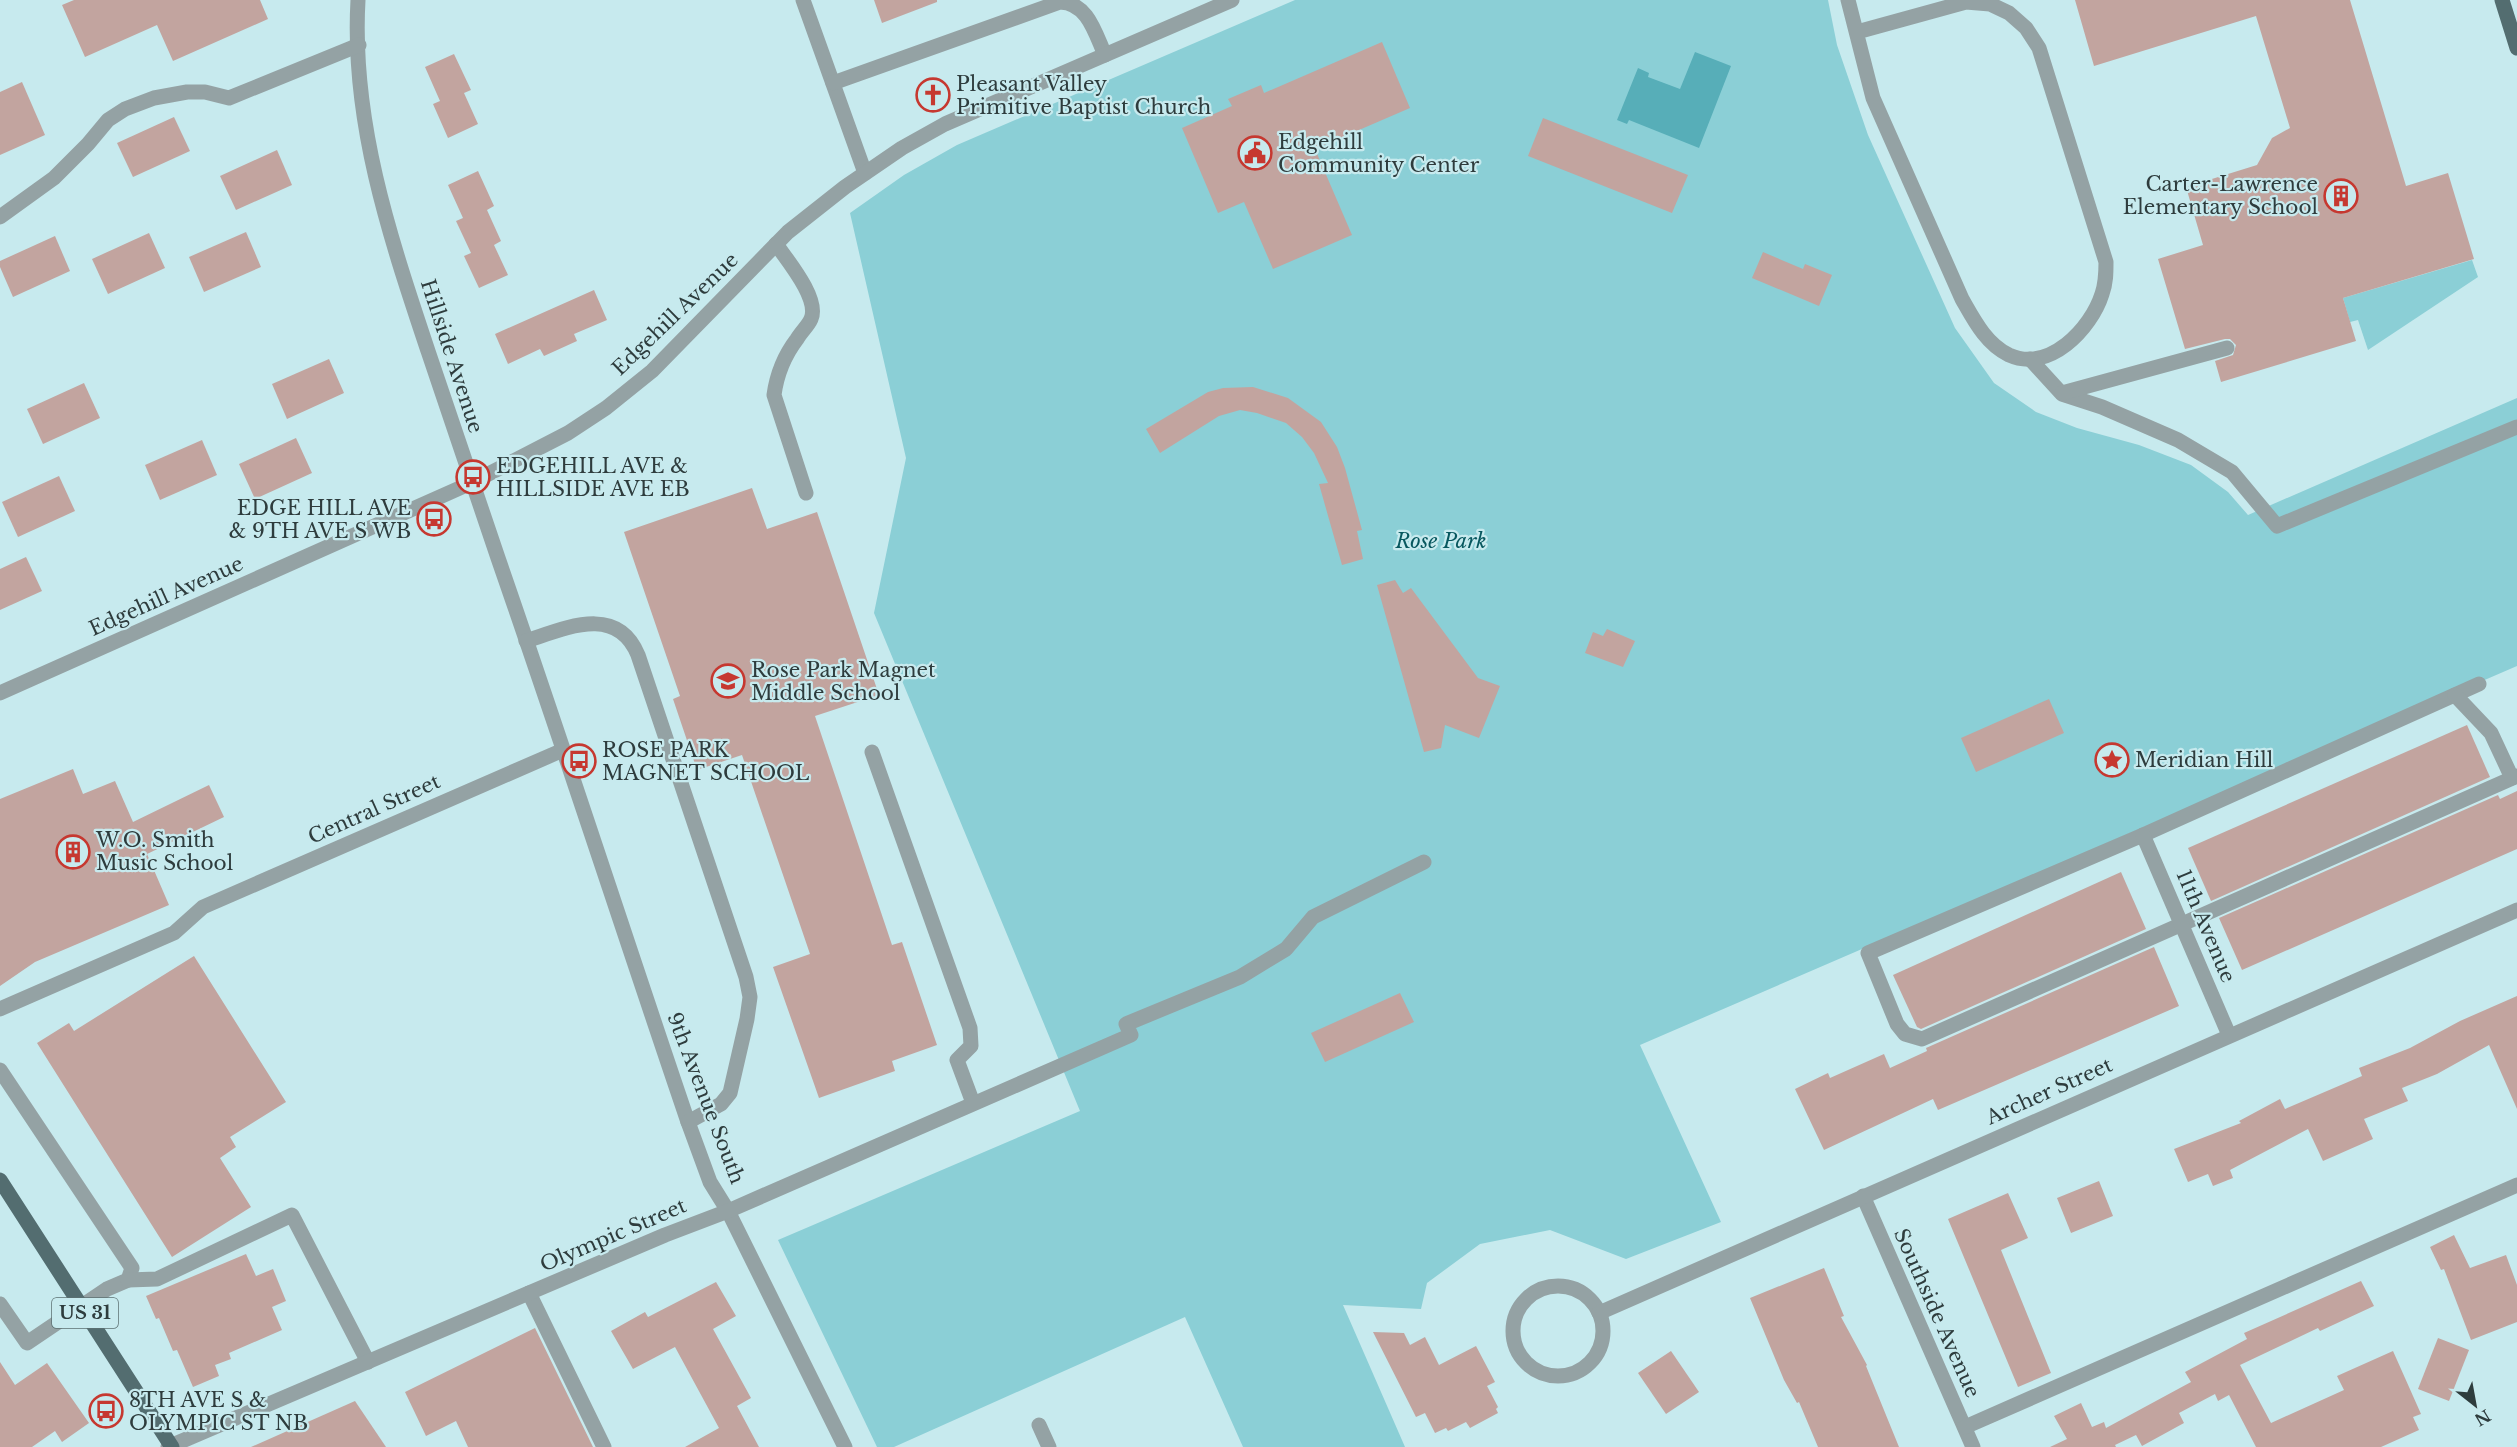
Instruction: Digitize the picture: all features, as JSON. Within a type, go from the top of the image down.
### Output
[{"type":"main road","points":[[2502,0],[2517,48]]},
{"type":"main road","name":"US 31","points":[[0,1180],[170,1447]]},
{"type":"street","name":"Hillside Avenue","points":[[358,0],[358,45],[367,134],[380,198],[471,483],[562,750]]},
{"type":"street","points":[[803,0],[865,173]]},
{"type":"street","name":"Edgehill Avenue","points":[[0,693],[471,483],[568,433],[606,408],[652,371],[788,232],[865,173],[902,148],[945,124],[1232,0]]},
{"type":"street","points":[[1848,0],[1873,98],[1962,299],[1977,326],[1998,348],[2010,356],[2030,359],[2050,355],[2078,334],[2102,296],[2106,279],[2106,262],[2039,48],[2026,28],[2009,13],[1990,4],[1966,2],[1857,32]]},
{"type":"street","points":[[833,83],[1060,2],[1068,3],[1082,11],[1105,55]]},
{"type":"street","points":[[0,217],[54,178],[108,120],[125,109],[154,98],[187,92],[205,92],[229,98],[358,45]]},
{"type":"street","points":[[776,244],[797,273],[808,294],[811,306],[812,318],[786,354],[776,378],[774,395],[806,493]]},
{"type":"street","points":[[2062,394],[2227,348]]},
{"type":"street","points":[[2030,359],[2062,394],[2102,407],[2178,440],[2232,472],[2277,526],[2517,427]]},
{"type":"street","points":[[526,641],[578,625],[603,624],[626,635],[633,643],[746,977],[750,996],[747,1019],[730,1093],[721,1104],[687,1122]]},
{"type":"street","points":[[2455,695],[2491,733],[2515,777],[1923,1040],[1905,1034],[1897,1024],[1868,954],[2143,835],[2479,684]]},
{"type":"street","name":"Central Street","points":[[0,1009],[174,933],[202,907],[562,750]]},
{"type":"street","name":"9th Avenue South","points":[[562,750],[687,1122],[710,1182],[728,1211],[845,1447]]},
{"type":"street","points":[[872,752],[970,1028],[971,1046],[957,1060],[973,1103]]},
{"type":"street","name":"11th Avenue","points":[[2143,835],[2229,1035]]},
{"type":"street","name":"Olympic Street","points":[[170,1447],[529,1293],[728,1211],[1131,1035],[1126,1024],[1240,977],[1286,949],[1313,917],[1424,862]]},
{"type":"street","name":"Archer Street","points":[[1599,1313],[2517,910]]},
{"type":"street","points":[[0,1070],[132,1268],[128,1280]]},
{"type":"street","points":[[1965,1427],[2517,1185]]},
{"type":"street","name":"Southside Avenue","points":[[1863,1196],[1973,1447]]},
{"type":"street","points":[[0,1304],[27,1343],[107,1289],[128,1280],[157,1279],[292,1215],[368,1362]]},
{"type":"street","points":[[1557,1286],[1574,1289],[1589,1299],[1599,1313],[1602,1330],[1599,1347],[1589,1362],[1575,1372],[1558,1375],[1541,1372],[1526,1363],[1516,1348],[1512,1331],[1516,1314],[1526,1299],[1540,1289],[1557,1286]]},
{"type":"street","points":[[529,1293],[604,1447]]},
{"type":"street","points":[[1039,1425],[1049,1447]]},
{"type":"green space","name":"Rose Park","points":[[1295,0],[1828,0],[1837,45],[1868,135],[1955,328],[1994,383],[2036,412],[2077,428],[2139,445],[2191,465],[2228,492],[2248,515],[2517,398],[2517,666],[1640,1045],[1721,1222],[1626,1259],[1550,1230],[1480,1244],[1427,1283],[1421,1309],[1343,1305],[1405,1447],[1243,1447],[1185,1317],[894,1447],[877,1447],[778,1240],[1080,1111],[874,613],[906,458],[850,213],[904,175],[957,145]]},
{"type":"green space","points":[[2472,260],[2478,277],[2368,350],[2358,320],[2350,322],[2343,298]]},
{"type":"shaded area","points":[[1695,52],[1731,66],[1699,148],[1629,120],[1627,124],[1617,120],[1638,68],[1649,73],[1648,77],[1680,89]]},
{"type":"building","points":[[74,0],[260,0],[268,19],[173,61],[157,25],[85,57],[62,5]]},
{"type":"building","points":[[874,0],[937,0],[937,2],[882,23]]},
{"type":"building","name":"Carter-Lawrence Elementary School","points":[[2075,0],[2350,0],[2406,186],[2448,173],[2474,259],[2343,298],[2356,341],[2221,382],[2215,361],[2233,355],[2236,345],[2230,339],[2225,339],[2185,349],[2158,259],[2203,245],[2186,187],[2257,165],[2272,138],[2290,128],[2256,16],[2094,66]]},
{"type":"building","name":"Edgehill Community Center","points":[[1382,42],[1410,108],[1315,149],[1352,235],[1273,269],[1244,202],[1218,213],[1182,128],[1232,106],[1228,99],[1261,85],[1264,93]]},
{"type":"building","points":[[454,54],[471,90],[464,93],[478,124],[448,138],[433,104],[440,101],[425,67]]},
{"type":"building","points":[[22,82],[45,135],[0,155],[0,92]]},
{"type":"building","points":[[174,117],[190,151],[133,177],[117,143]]},
{"type":"building","points":[[1543,118],[1688,175],[1672,213],[1528,156]]},
{"type":"building","points":[[277,150],[292,185],[236,210],[220,176]]},
{"type":"building","points":[[478,171],[494,206],[487,210],[501,241],[494,245],[508,275],[479,288],[464,256],[471,253],[456,221],[463,218],[448,185]]},
{"type":"building","points":[[246,232],[261,267],[204,292],[189,257]]},
{"type":"building","points":[[149,233],[165,268],[108,294],[92,259]]},
{"type":"building","points":[[55,236],[70,271],[13,297],[0,267],[0,261]]},
{"type":"building","points":[[1763,252],[1803,269],[1805,264],[1832,275],[1819,306],[1752,278]]},
{"type":"building","points":[[594,290],[607,320],[574,334],[577,341],[544,356],[540,349],[508,364],[495,334]]},
{"type":"building","points":[[329,359],[344,393],[287,419],[272,384]]},
{"type":"building","points":[[84,383],[100,418],[43,444],[27,409]]},
{"type":"building","points":[[1253,387],[1288,398],[1321,422],[1337,447],[1362,530],[1357,531],[1363,559],[1342,565],[1319,484],[1328,483],[1314,453],[1302,437],[1286,423],[1240,410],[1219,416],[1160,453],[1146,429],[1208,392],[1223,388]]},
{"type":"building","points":[[296,438],[312,473],[255,499],[239,464]]},
{"type":"building","points":[[202,440],[217,475],[160,500],[145,465]]},
{"type":"building","points":[[59,476],[75,511],[18,537],[2,502]]},
{"type":"building","name":"Rose Park Magnet Middle School","points":[[752,488],[767,529],[817,512],[879,695],[815,716],[892,945],[902,942],[937,1045],[892,1061],[895,1071],[819,1098],[773,967],[810,954],[742,755],[697,770],[673,699],[680,696],[624,532]]},
{"type":"building","points":[[26,557],[42,591],[0,610],[0,569]]},
{"type":"building","points":[[1395,580],[1403,593],[1411,588],[1478,678],[1500,686],[1479,738],[1445,725],[1441,748],[1424,752],[1377,585]]},
{"type":"building","points":[[1607,629],[1635,641],[1623,667],[1585,653],[1593,632],[1603,636]]},
{"type":"building","points":[[2049,699],[2064,733],[1976,772],[1961,738]]},
{"type":"building","points":[[2467,725],[2490,777],[2211,901],[2188,848]]},
{"type":"building","name":"W.O. Smith Music School","points":[[73,769],[83,794],[115,781],[133,822],[209,785],[224,817],[147,854],[169,905],[35,962],[0,986],[0,799]]},
{"type":"building","points":[[2517,791],[2517,849],[2242,970],[2219,918],[2498,795],[2500,799]]},
{"type":"building","points":[[2121,872],[2146,929],[1921,1029],[1917,1027],[1893,975]]},
{"type":"building","points":[[2154,947],[2179,1006],[1938,1110],[1933,1099],[1824,1150],[1795,1089],[1828,1073],[1830,1078],[1884,1054],[1890,1068],[1927,1051],[1926,1048]]},
{"type":"building","points":[[194,956],[286,1102],[230,1137],[236,1147],[220,1158],[251,1207],[172,1257],[37,1043],[69,1023],[74,1031]]},
{"type":"building","points":[[1400,993],[1414,1022],[1325,1062],[1311,1033]]},
{"type":"building","points":[[2517,996],[2517,1109],[2489,1045],[2437,1074],[2402,1088],[2408,1101],[2364,1119],[2373,1139],[2323,1161],[2308,1129],[2230,1170],[2233,1178],[2213,1186],[2208,1174],[2188,1182],[2174,1149],[2241,1123],[2239,1121],[2280,1099],[2285,1109],[2362,1076],[2359,1068],[2410,1048],[2460,1021]]},
{"type":"building","points":[[2099,1181],[2113,1216],[2071,1233],[2057,1198]]},
{"type":"building","points":[[2008,1193],[2028,1238],[2001,1250],[2051,1373],[2018,1387],[1948,1219]]},
{"type":"building","points":[[2454,1235],[2470,1268],[2506,1255],[2517,1285],[2517,1322],[2471,1340],[2444,1269],[2441,1270],[2430,1247]]},
{"type":"building","points":[[246,1254],[256,1276],[273,1269],[286,1301],[272,1307],[282,1330],[229,1353],[231,1359],[215,1365],[219,1376],[193,1387],[177,1350],[173,1351],[159,1318],[156,1319],[146,1296]]},
{"type":"building","points":[[1824,1268],[1844,1316],[1841,1317],[1867,1365],[1899,1447],[1818,1447],[1799,1402],[1797,1403],[1784,1380],[1750,1298]]},
{"type":"building","points":[[2361,1281],[2374,1306],[2320,1331],[2318,1328],[2240,1365],[2271,1423],[2344,1390],[2337,1376],[2393,1351],[2421,1414],[2413,1417],[2419,1430],[2381,1447],[2256,1447],[2229,1395],[2218,1401],[2215,1394],[2179,1413],[2184,1423],[2142,1446],[2136,1435],[2115,1445],[2116,1447],[2050,1447],[2067,1439],[2054,1416],[2081,1403],[2092,1427],[2104,1422],[2106,1428],[2191,1382],[2185,1372],[2247,1339],[2244,1333]]},
{"type":"building","points":[[716,1282],[736,1316],[713,1329],[751,1398],[737,1406],[759,1447],[685,1447],[719,1428],[675,1347],[633,1369],[611,1331],[645,1312],[648,1317]]},
{"type":"building","points":[[535,1328],[593,1447],[468,1447],[456,1421],[426,1436],[405,1392]]},
{"type":"building","points":[[1373,1332],[1404,1333],[1410,1345],[1425,1337],[1439,1365],[1476,1346],[1495,1382],[1487,1386],[1498,1407],[1496,1409],[1498,1413],[1470,1428],[1466,1422],[1448,1431],[1446,1428],[1435,1433],[1425,1413],[1416,1417]]},
{"type":"building","points":[[2438,1338],[2469,1350],[2449,1401],[2418,1389]]},
{"type":"building","points":[[1671,1351],[1699,1392],[1666,1414],[1638,1373]]},
{"type":"building","points":[[0,1362],[15,1385],[47,1363],[89,1423],[62,1442],[55,1431],[32,1447],[0,1447]]},
{"type":"building","points":[[355,1401],[386,1447],[251,1447]]},
{"type":"place","name":"Pleasant Valley Primitive Baptist Church","points":[[933,95]]},
{"type":"place","name":"Edgehill Community Center","points":[[1255,153]]},
{"type":"place","name":"Carter-Lawrence Elementary School","points":[[2341,196]]},
{"type":"place","name":"EDGEHILL AVE & HILLSIDE AVE EB","points":[[473,477]]},
{"type":"place","name":"EDGE HILL AVE & 9TH AVE S WB","points":[[434,519]]},
{"type":"place","name":"Rose Park Magnet Middle School","points":[[728,681]]},
{"type":"place","name":"Meridian Hill","points":[[2112,760]]},
{"type":"place","name":"ROSE PARK MAGNET SCHOOL","points":[[579,761]]},
{"type":"place","name":"W.O. Smith Music School","points":[[73,852]]},
{"type":"place","name":"8TH AVE S & OLYMPIC ST NB","points":[[106,1411]]}]
